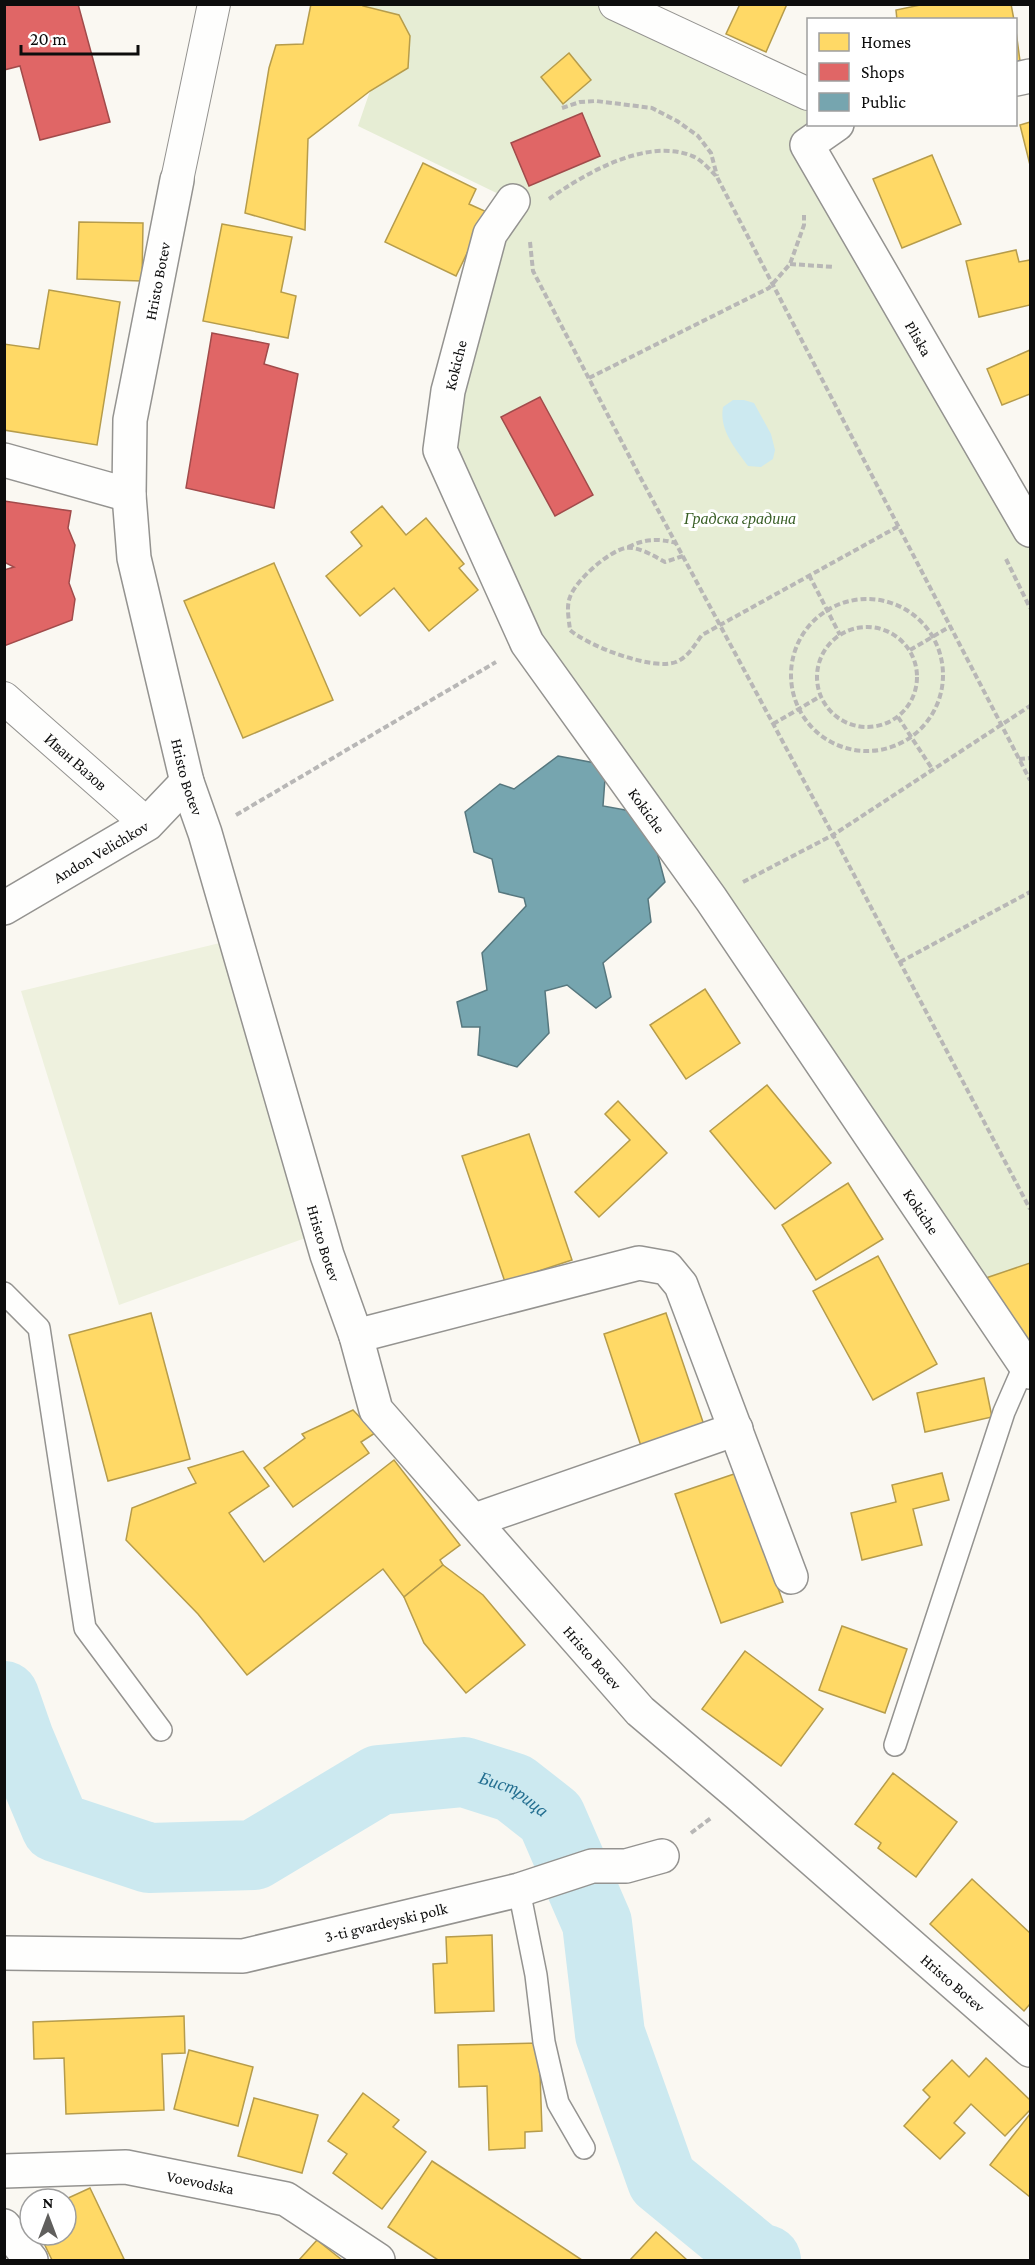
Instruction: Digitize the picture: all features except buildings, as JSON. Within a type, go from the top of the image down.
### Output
[{"type":"street","points":[[177,180],[214,4]]},
{"type":"street","points":[[615,4],[807,94]]},
{"type":"street","name":"Pliska","points":[[834,126],[807,145],[1030,530]]},
{"type":"street","name":"Hristo Botev","points":[[177,180],[129,420],[129,495],[134,558],[187,782],[205,833],[327,1255],[356,1336],[376,1410],[475,1520],[640,1711],[740,1795],[1030,2050]]},
{"type":"street","name":"Kokiche","points":[[528,202],[490,234],[448,391],[440,450],[527,643],[711,899],[1029,1366]]},
{"type":"street","points":[[4,460],[129,495]]},
{"type":"street","name":"Иван Вазов","points":[[4,698],[147,824]]},
{"type":"street","name":"Andon Velichkov","points":[[4,908],[147,824],[187,782]]},
{"type":"street","points":[[356,1336],[639,1263],[667,1268],[681,1285],[791,1577]]},
{"type":"street","points":[[475,1520],[736,1429]]},
{"type":"street","name":"3-ti gvardeyski polk","points":[[4,1953],[243,1956],[532,1886],[592,1866],[626,1866],[662,1856]]},
{"type":"street","name":"Voevodska","points":[[4,2171],[126,2167],[286,2199],[378,2260]]},
{"type":"street","points":[[4,2226],[31,2260]]},
{"type":"lane","points":[[4,1293],[39,1329],[85,1628],[160,1730]]},
{"type":"lane","points":[[895,1745],[1004,1412],[1029,1366]]},
{"type":"lane","points":[[532,1886],[536,1975],[544,2042],[558,2103],[584,2148]]},
{"type":"path","points":[[562,108],[580,102],[596,101],[652,108],[677,121],[698,136],[711,153],[717,177],[1030,780]]},
{"type":"path","points":[[528,202],[629,156],[663,150],[693,156],[717,177]]},
{"type":"path","points":[[589,378],[769,288],[790,264],[804,225],[804,214]]},
{"type":"path","points":[[528,232],[533,272],[1030,1209]]},
{"type":"path","points":[[676,543],[658,539],[642,541],[611,554],[595,566],[577,585],[569,598],[570,630],[576,636],[591,643],[652,664],[674,663],[687,656],[702,635],[899,526]]},
{"type":"path","points":[[627,548],[646,552],[665,562],[683,556]]},
{"type":"path","points":[[809,575],[840,635]]},
{"type":"path","points":[[863,598],[889,601],[912,612],[933,636],[942,654],[945,679],[939,704],[925,726],[906,742],[883,751],[857,752],[833,744],[813,729],[798,709],[791,685],[791,660],[801,637],[817,617],[829,610],[838,604],[863,598]]},
{"type":"path","points":[[910,650],[951,626]]},
{"type":"path","points":[[855,628],[878,628],[900,638],[910,650],[917,664],[918,680],[915,695],[898,717],[878,727],[860,728],[844,722],[830,711],[820,696],[817,679],[819,662],[827,646],[840,635],[855,628]]},
{"type":"path","points":[[205,833],[527,643]]},
{"type":"path","points":[[773,724],[820,696]]},
{"type":"path","points":[[711,899],[833,835],[1030,706]]},
{"type":"path","points":[[898,717],[933,770]]},
{"type":"path","points":[[1020,759],[1030,758]]},
{"type":"path","points":[[900,962],[1030,892]]},
{"type":"path","points":[[662,1856],[740,1795]]},
{"type":"green space","name":"Градска градина","points":[[363,4],[615,5],[807,94],[808,145],[1030,530],[1030,1362],[527,643],[440,450],[513,201],[358,126],[370,91],[410,36],[399,15],[363,6]]},
{"type":"green space","points":[[224,942],[311,1236],[119,1305],[21,991]]},
{"type":"water","points":[[733,400],[754,403],[771,434],[775,450],[773,459],[761,467],[748,466],[726,431],[722,415],[723,407]]},
{"type":"waterway","name":"Бистрица","points":[[4,1696],[19,1739],[56,1827],[149,1858],[254,1855],[379,1780],[464,1772],[514,1788],[551,1817],[597,1923],[610,2034],[662,2180],[756,2257],[766,2260]]}]
